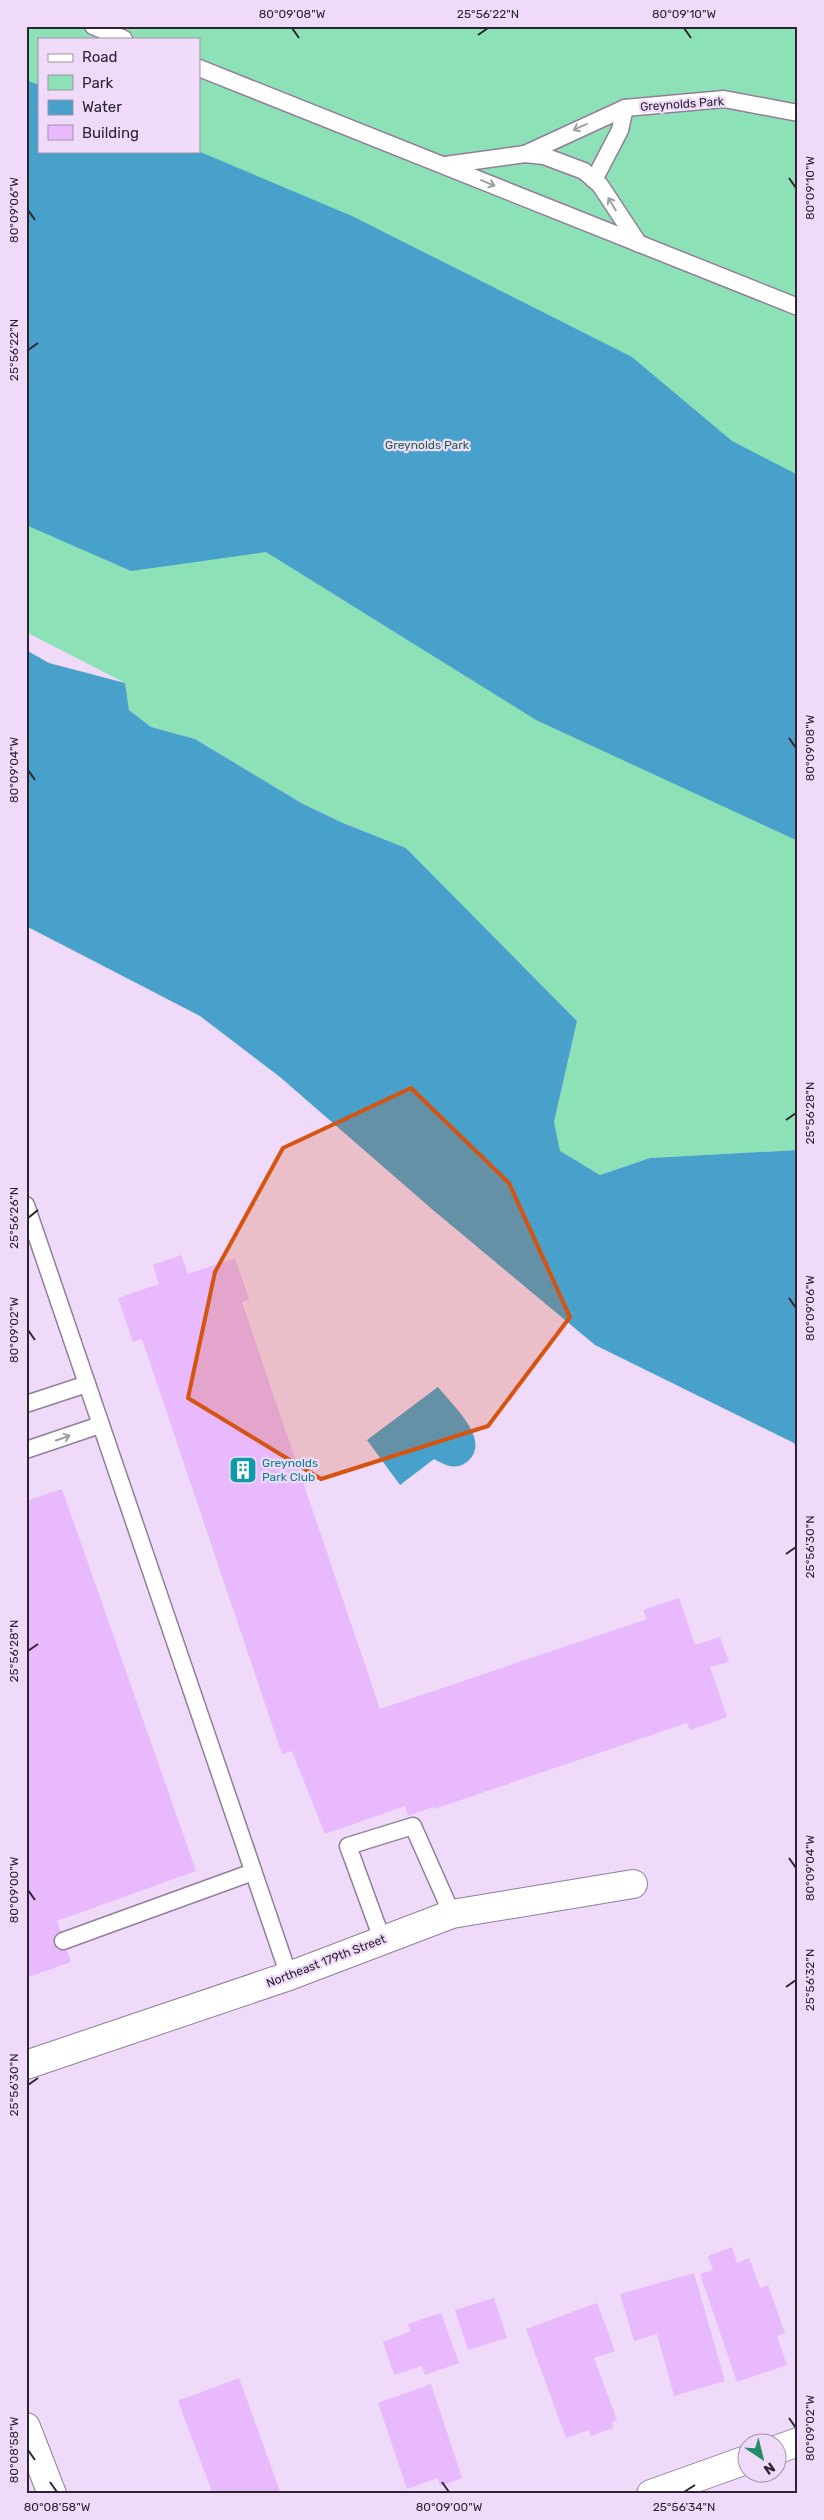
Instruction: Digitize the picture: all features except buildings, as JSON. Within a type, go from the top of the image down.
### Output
[{"type":"street","name":"Northeast 179th Street","points":[[26,2065],[289,1976],[382,1939],[452,1914],[633,1884]]},
{"type":"street","points":[[26,2427],[52,2494]]},
{"type":"street","points":[[786,2446],[798,2442]]},
{"type":"street","points":[[651,2494],[736,2464]]},
{"type":"lane","points":[[93,26],[122,38]]},
{"type":"lane","name":"Greynolds Park","points":[[200,68],[798,307]]},
{"type":"lane","name":"Greynolds Park","points":[[525,154],[625,108],[724,99],[798,113]]},
{"type":"lane","name":"Greynolds Park","points":[[594,180],[620,130],[625,108]]},
{"type":"lane","name":"Greynolds Park","points":[[442,165],[525,154],[544,156],[584,172],[600,185],[639,244]]},
{"type":"lane","points":[[26,1205],[289,1976]]},
{"type":"lane","points":[[26,1404],[87,1384]]},
{"type":"lane","points":[[26,1450],[100,1425]]},
{"type":"lane","points":[[382,1939],[348,1846],[413,1826],[452,1914]]},
{"type":"lane","points":[[63,1941],[253,1872]]},
{"type":"highlighted area","points":[[411,1088],[509,1183],[570,1317],[488,1426],[321,1479],[188,1398],[215,1272],[283,1148]]},
{"type":"green space","name":"Greynolds Park","points":[[26,26],[798,26],[798,1150],[650,1158],[600,1175],[559,1151],[554,1122],[577,1021],[406,848],[343,823],[303,804],[195,739],[151,727],[129,710],[125,683],[26,632]]},
{"type":"water","points":[[26,80],[38,85],[38,152],[200,152],[352,216],[632,357],[732,441],[798,475],[798,841],[536,720],[266,552],[131,571],[26,525]]},
{"type":"water","points":[[26,650],[49,663],[125,683],[129,710],[151,727],[195,739],[303,804],[343,823],[406,848],[577,1021],[554,1122],[560,1151],[600,1175],[650,1158],[798,1150],[798,1449],[794,1443],[595,1345],[433,1210],[280,1077],[200,1016],[26,926]]},
{"type":"water","points":[[438,1387],[468,1424],[476,1444],[474,1454],[463,1465],[454,1467],[434,1459],[400,1485],[367,1440]]},
{"type":"place","name":"Greynolds Park Club","points":[[243,1470]]}]
